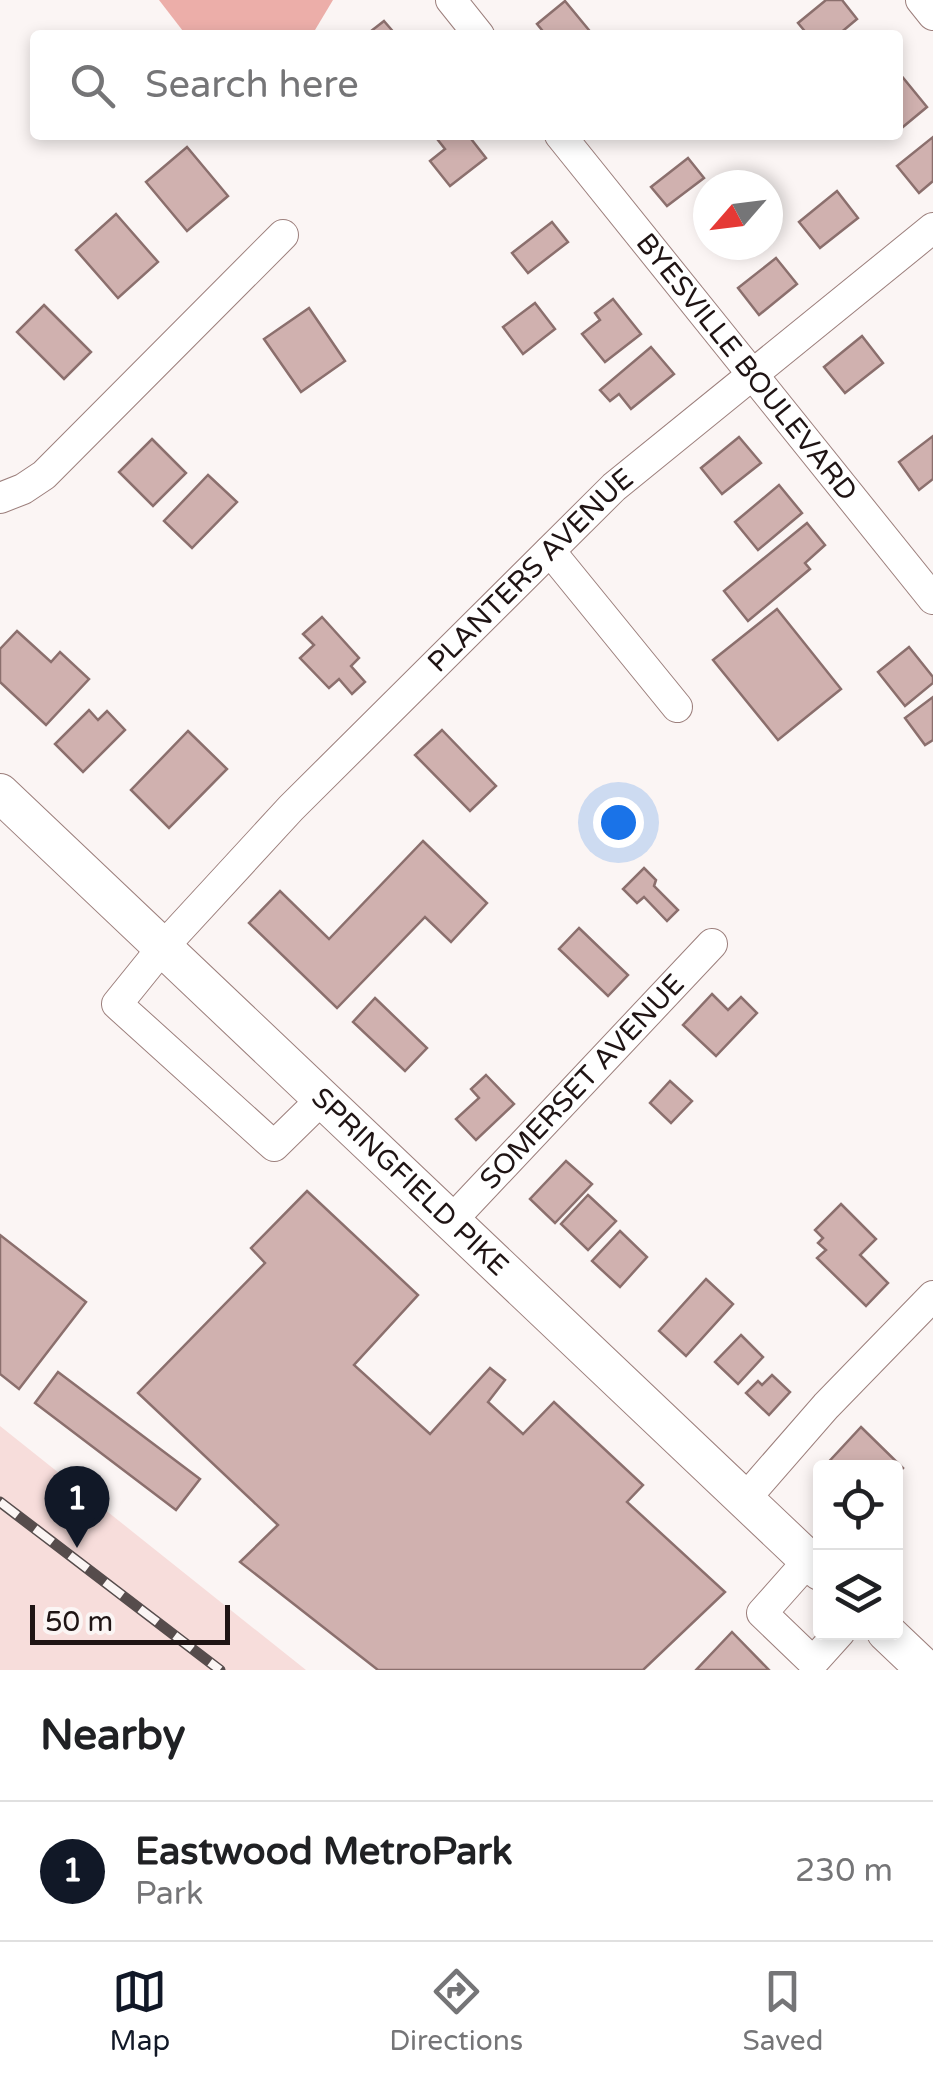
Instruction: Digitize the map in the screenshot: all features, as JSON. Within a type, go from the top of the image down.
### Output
[{"type":"main road","name":"SPRINGFIELD PIKE","points":[[0,793],[813,1563]]},
{"type":"main road","points":[[894,1640],[926,1670]]},
{"type":"street","points":[[451,0],[476,30]]},
{"type":"street","points":[[921,0],[933,15]]},
{"type":"street","name":"BYESVILLE BOULEVARD","points":[[564,140],[933,599]]},
{"type":"street","name":"PLANTERS AVENUE","points":[[323,1098],[274,1146],[117,1004],[163,947],[291,808],[614,486],[933,228]]},
{"type":"street","points":[[0,498],[23,489],[44,474],[283,235]]},
{"type":"street","points":[[550,550],[677,707]]},
{"type":"street","name":"SOMERSET AVENUE","points":[[452,1220],[712,944]]},
{"type":"street","points":[[745,1499],[826,1406],[933,1296]]},
{"type":"street","points":[[813,1567],[762,1614],[813,1662],[833,1640]]},
{"type":"shaded area","points":[[159,0],[333,0],[315,30],[182,30]]},
{"type":"shaded area","points":[[0,1426],[306,1670],[0,1670]]},
{"type":"building","points":[[826,0],[842,0],[857,19],[844,30],[804,30],[798,23]]},
{"type":"building","points":[[565,1],[589,30],[542,30],[537,24]]},
{"type":"building","points":[[384,21],[392,30],[372,30]]},
{"type":"building","points":[[903,78],[927,107],[903,127]]},
{"type":"building","points":[[933,137],[933,181],[919,193],[897,166]]},
{"type":"building","points":[[438,140],[472,140],[486,158],[450,186],[430,161],[445,149]]},
{"type":"building","points":[[187,147],[228,196],[187,231],[146,182]]},
{"type":"building","points":[[688,158],[698,170],[693,170],[693,186],[667,206],[651,187]]},
{"type":"building","points":[[837,191],[858,218],[820,248],[799,222]]},
{"type":"building","points":[[116,214],[158,262],[118,298],[76,250]]},
{"type":"building","points":[[552,222],[568,242],[528,273],[512,253]]},
{"type":"building","points":[[773,260],[797,284],[759,315],[738,288]]},
{"type":"building","points":[[613,299],[641,334],[605,362],[582,334],[600,320],[595,313]]},
{"type":"building","points":[[535,303],[555,329],[523,354],[503,327]]},
{"type":"building","points":[[44,305],[91,352],[64,379],[17,332]]},
{"type":"building","points":[[309,308],[345,361],[301,392],[264,339]]},
{"type":"building","points":[[862,336],[883,363],[845,393],[824,367]]},
{"type":"building","points":[[651,347],[674,374],[631,409],[619,394],[610,401],[600,390]]},
{"type":"building","points":[[933,436],[933,479],[919,490],[899,462]]},
{"type":"building","points":[[739,437],[761,463],[722,494],[701,468]]},
{"type":"building","points":[[152,439],[186,473],[153,506],[119,472]]},
{"type":"building","points":[[208,475],[237,502],[192,548],[164,521]]},
{"type":"building","points":[[779,485],[802,513],[758,550],[735,522]]},
{"type":"building","points":[[807,523],[825,545],[805,563],[810,569],[748,621],[724,591]]},
{"type":"building","points":[[777,609],[841,689],[778,740],[713,660]]},
{"type":"building","points":[[322,617],[359,658],[351,666],[365,682],[352,694],[339,679],[329,688],[300,658],[314,645],[303,634]]},
{"type":"building","points":[[17,631],[51,662],[60,652],[89,679],[46,725],[0,682],[0,649]]},
{"type":"building","points":[[909,647],[933,677],[933,683],[905,706],[878,672]]},
{"type":"building","points":[[933,697],[933,740],[925,745],[905,718]]},
{"type":"building","points":[[89,710],[98,720],[107,711],[125,730],[83,772],[55,744]]},
{"type":"building","points":[[442,730],[496,786],[470,811],[415,755]]},
{"type":"building","points":[[188,731],[227,769],[169,828],[131,790]]},
{"type":"building","points":[[423,841],[487,903],[451,942],[425,917],[337,1008],[249,923],[280,891],[329,939]]},
{"type":"building","points":[[644,868],[656,880],[654,886],[678,910],[667,921],[644,897],[637,903],[623,889]]},
{"type":"building","points":[[579,928],[628,975],[608,996],[559,949]]},
{"type":"building","points":[[712,994],[728,1010],[741,997],[757,1013],[716,1056],[683,1025]]},
{"type":"building","points":[[375,998],[427,1048],[405,1071],[353,1022]]},
{"type":"building","points":[[486,1075],[514,1104],[476,1140],[456,1119],[479,1098],[471,1089]]},
{"type":"building","points":[[670,1081],[692,1101],[671,1123],[650,1103]]},
{"type":"building","points":[[566,1161],[592,1184],[555,1223],[530,1199]]},
{"type":"building","points":[[307,1191],[418,1295],[354,1365],[430,1434],[490,1368],[505,1380],[488,1402],[523,1434],[554,1402],[643,1485],[627,1502],[725,1592],[643,1670],[378,1670],[240,1562],[278,1525],[138,1393],[265,1263],[251,1248]]},
{"type":"building","points":[[588,1195],[616,1221],[588,1250],[561,1224]]},
{"type":"building","points":[[841,1204],[876,1239],[860,1255],[888,1283],[866,1306],[817,1258],[826,1250],[818,1243],[823,1238],[815,1230]]},
{"type":"building","points":[[620,1231],[647,1257],[620,1287],[592,1261]]},
{"type":"building","points":[[0,1235],[86,1302],[19,1389],[0,1374]]},
{"type":"building","points":[[706,1279],[733,1304],[686,1356],[659,1331]]},
{"type":"building","points":[[741,1335],[763,1357],[738,1384],[715,1362]]},
{"type":"building","points":[[58,1372],[200,1479],[176,1510],[35,1403]]},
{"type":"building","points":[[772,1375],[790,1392],[769,1415],[746,1393],[758,1381],[762,1385]]},
{"type":"building","points":[[861,1427],[895,1460],[830,1460]]},
{"type":"building","points":[[732,1632],[769,1670],[696,1670]]},
{"type":"railway","points":[[0,1502],[220,1670]]},
{"type":"place","name":"Eastwood MetroPark","points":[[77,1548]]}]
